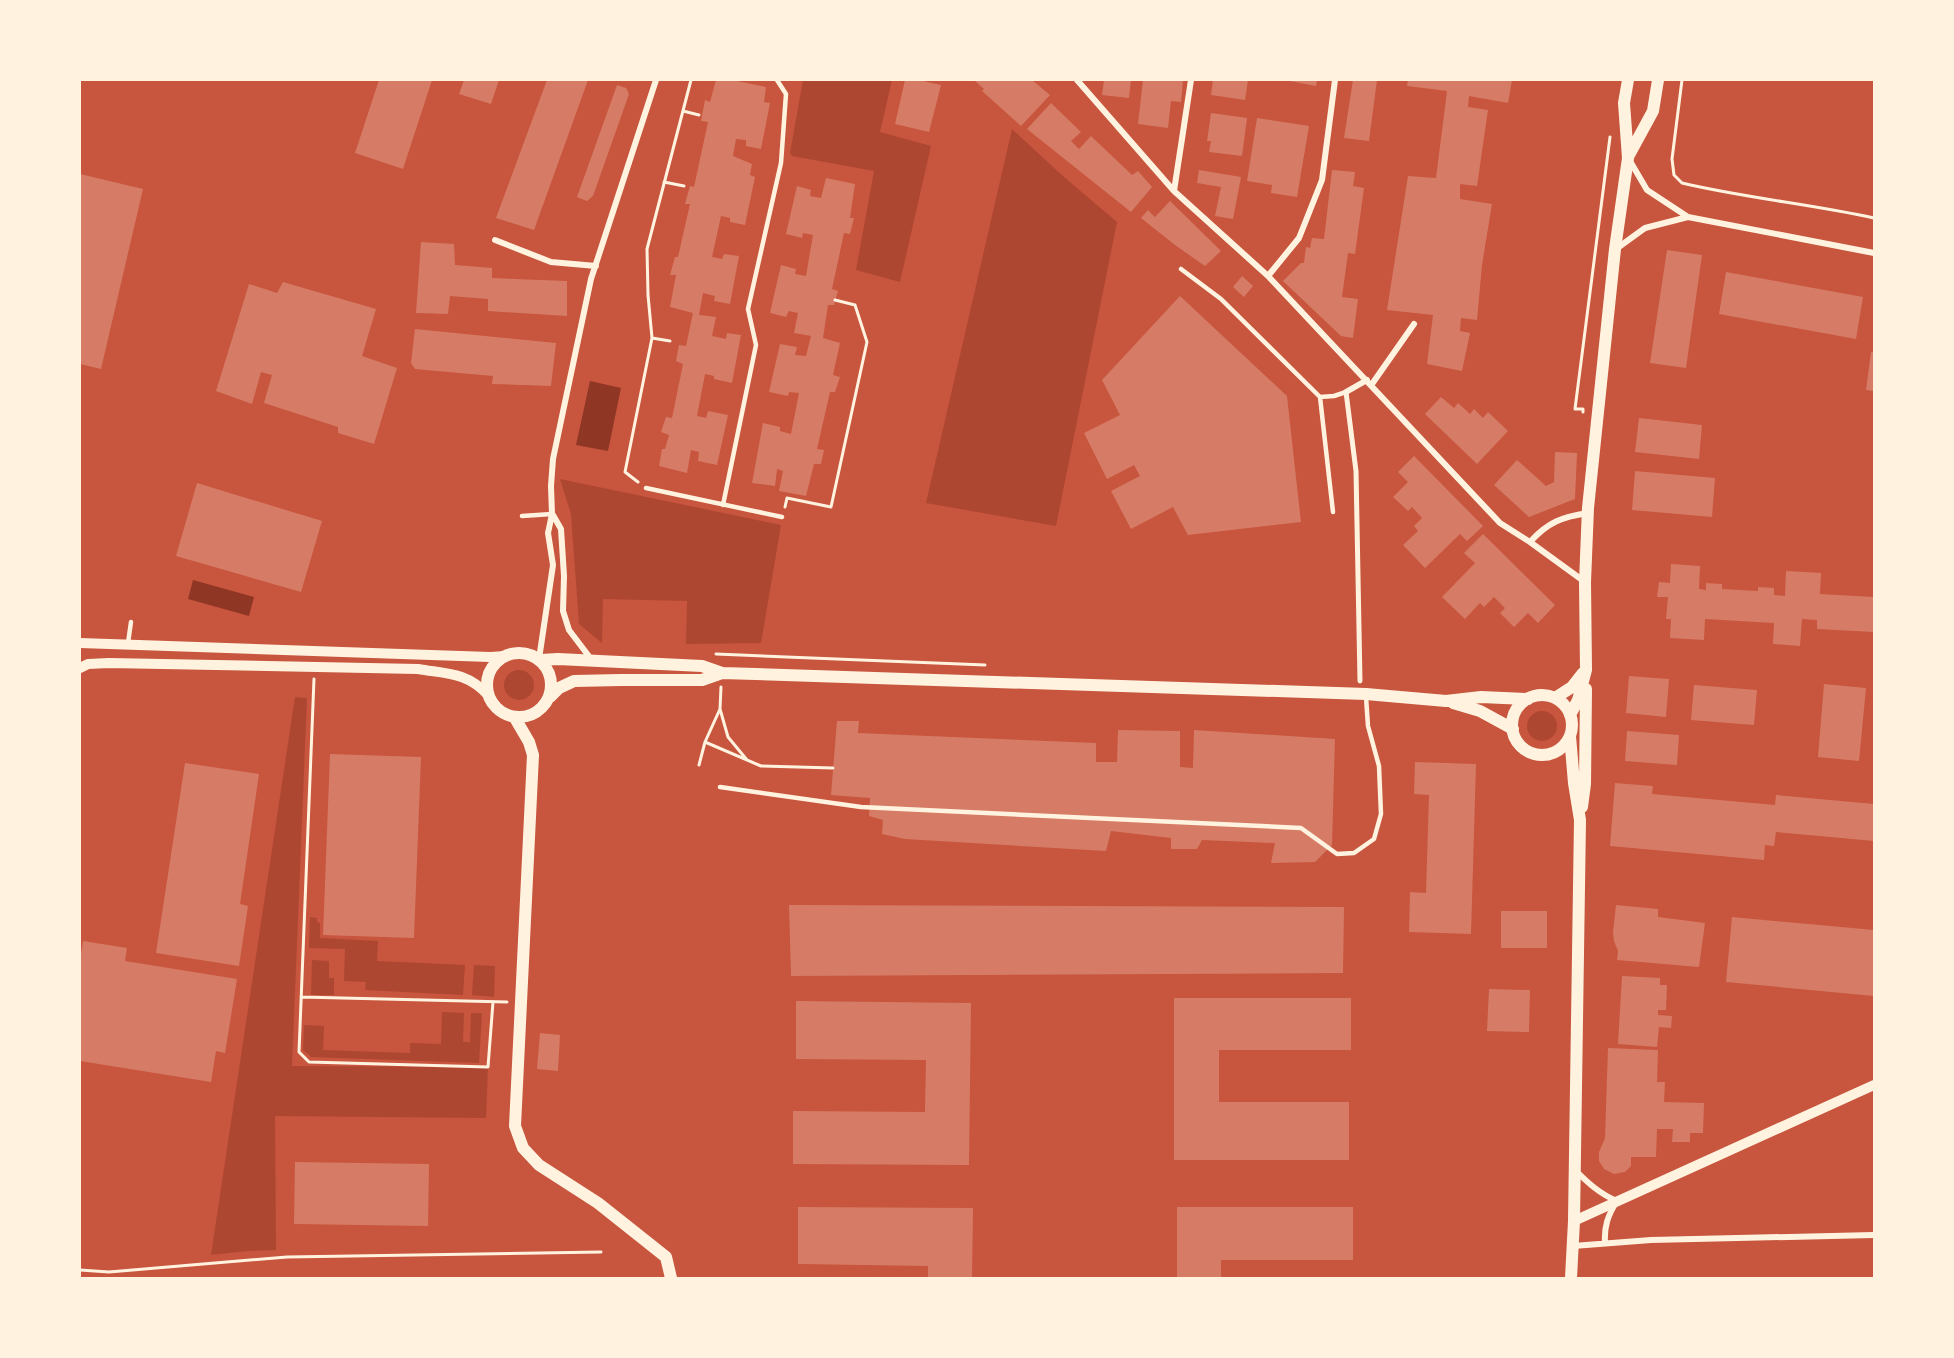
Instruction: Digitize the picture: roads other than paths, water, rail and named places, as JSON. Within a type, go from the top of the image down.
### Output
[{"type":"main road","points":[[1572,1278],[1580,820],[1585,784],[1585,582],[1588,513],[1615,249],[1628,158],[1624,103],[1628,80]]},
{"type":"main road","points":[[1628,158],[1653,111],[1658,80]]},
{"type":"main road","points":[[722,673],[702,681],[574,681],[560,688],[540,711],[524,718],[514,718],[501,712],[491,702],[487,686],[492,668],[506,656],[523,653],[540,660],[593,660],[702,666],[722,673],[1366,694],[1446,700],[1481,697],[1528,699],[1546,695],[1562,702],[1570,715],[1574,783],[1580,820]]},
{"type":"main road","points":[[540,660],[551,677],[550,697]]},
{"type":"main road","points":[[1555,698],[1572,687],[1586,670]]},
{"type":"main road","points":[[1570,715],[1578,700],[1586,670]]},
{"type":"main road","points":[[1528,699],[1515,711],[1513,729],[1515,738],[1521,746],[1538,755],[1548,754],[1565,745],[1570,736]]},
{"type":"main road","points":[[1446,700],[1480,711],[1513,729]]},
{"type":"main road","points":[[514,718],[529,742],[533,755],[515,1126],[523,1148],[538,1165],[597,1203],[666,1257],[671,1278]]},
{"type":"street","points":[[540,660],[553,565],[548,533],[552,514],[553,459],[591,279],[656,80]]},
{"type":"street","points":[[1077,80],[1085,83],[1174,191],[1268,276],[1500,523],[1585,582]]},
{"type":"street","points":[[1174,191],[1191,80]]},
{"type":"street","points":[[1268,276],[1299,238],[1322,180],[1335,80]]},
{"type":"street","points":[[1628,158],[1647,190],[1688,217],[1875,254]]},
{"type":"street","points":[[1615,249],[1645,228],[1688,217]]},
{"type":"street","points":[[495,240],[550,262],[596,266]]},
{"type":"street","points":[[1859,250],[1875,248]]},
{"type":"street","points":[[1360,681],[1356,471],[1346,392],[1377,378],[1414,324]]},
{"type":"street","points":[[1530,542],[1544,527],[1566,516],[1588,513]]},
{"type":"street","points":[[552,514],[561,529],[564,576],[563,611],[569,630],[593,660]]},
{"type":"street","points":[[80,643],[506,656]]},
{"type":"street","points":[[80,668],[88,664],[109,663],[418,669],[464,676],[477,683],[488,695]]},
{"type":"street","points":[[1574,1221],[1875,1085]]},
{"type":"street","points":[[1575,1170],[1604,1196],[1617,1201]]},
{"type":"street","points":[[1605,1243],[1608,1216],[1617,1201]]},
{"type":"street","points":[[1572,1246],[1651,1240],[1875,1235]]},
{"type":"lane","points":[[723,505],[756,345],[748,309],[781,163],[786,94],[777,80]]},
{"type":"lane","points":[[1180,269],[1221,299],[1320,397],[1334,512]]},
{"type":"lane","points":[[1320,397],[1346,392]]},
{"type":"lane","points":[[646,488],[782,517]]},
{"type":"lane","points":[[522,516],[552,514]]},
{"type":"lane","points":[[128,643],[131,622]]},
{"type":"lane","points":[[720,787],[861,807],[1301,828],[1336,854],[1354,853],[1374,839],[1381,814],[1379,766],[1368,726],[1366,694]]}]
